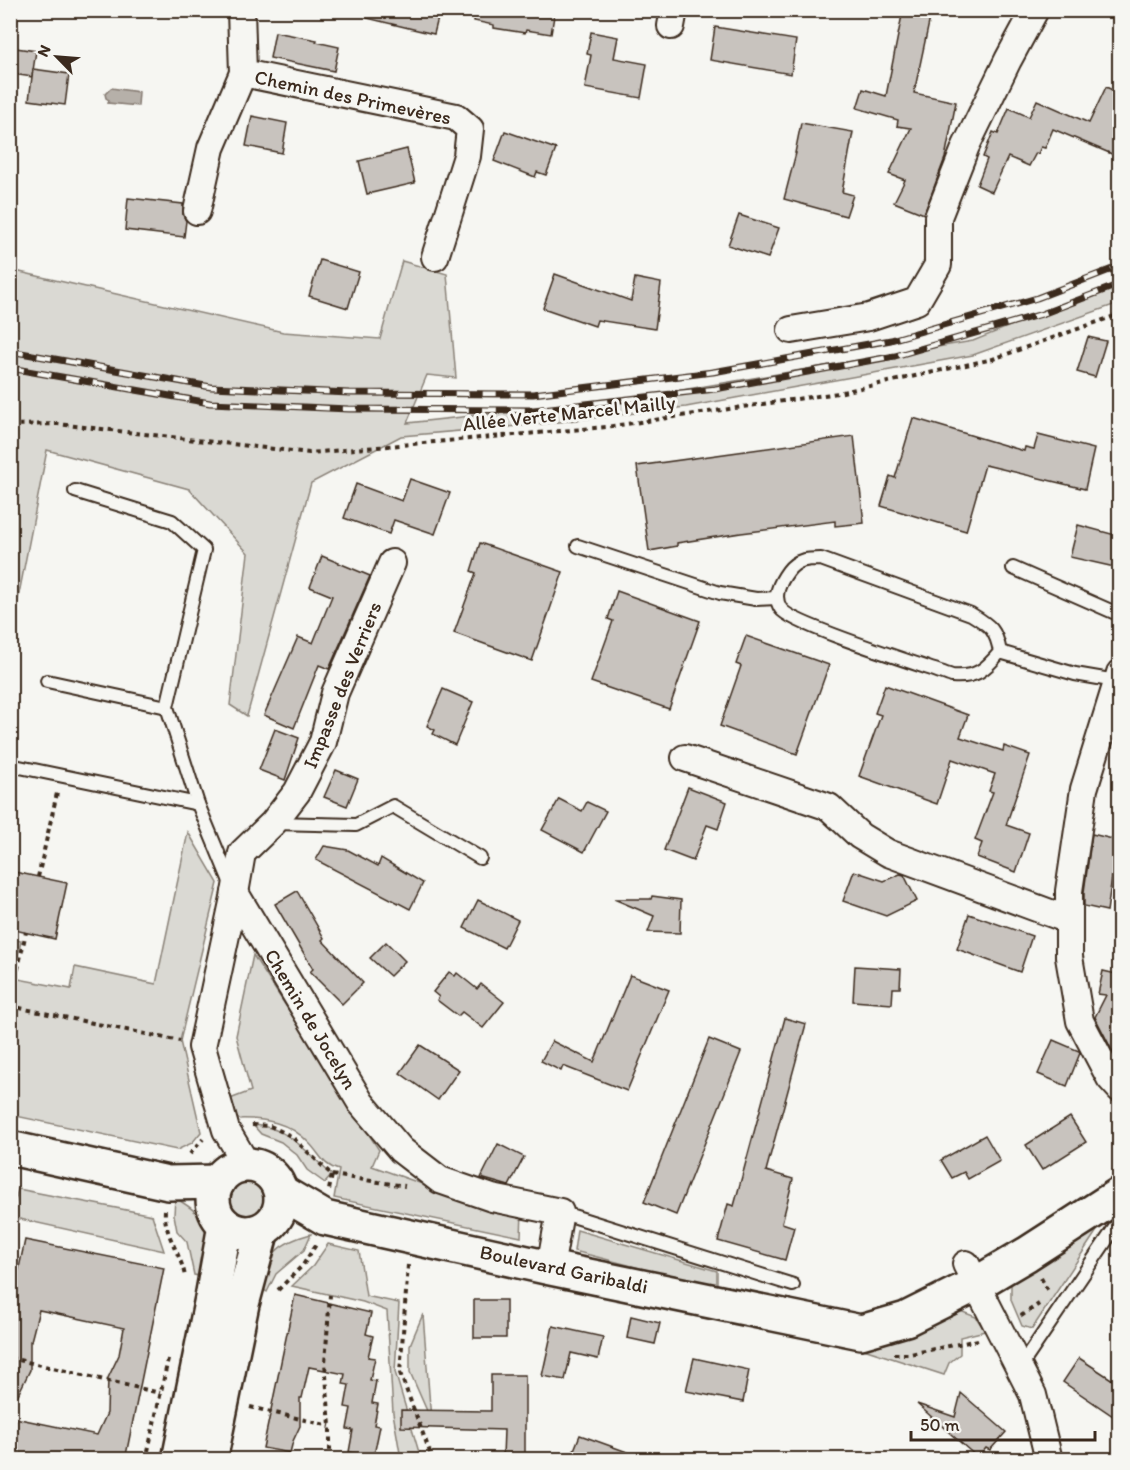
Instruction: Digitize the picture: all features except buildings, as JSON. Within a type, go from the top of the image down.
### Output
[{"type":"main road","points":[[10,1148],[168,1183],[226,1190],[259,1167],[269,1172],[276,1181],[281,1192],[282,1203],[279,1214],[267,1227],[242,1304],[210,1460]]},
{"type":"main road","points":[[226,1190],[243,1234],[267,1227]]},
{"type":"main road","points":[[179,1460],[212,1298],[226,1190]]},
{"type":"main road","name":"Boulevard Garibaldi","points":[[281,1192],[325,1218],[550,1268],[861,1332],[906,1319],[971,1274],[1027,1254],[1112,1195]]},
{"type":"main road","name":"Boulevard Garibaldi","points":[[267,1227],[325,1218]]},
{"type":"street","name":"Chemin des Primevères","points":[[197,211],[211,148],[243,72],[241,10]]},
{"type":"street","points":[[791,330],[869,317],[917,301],[938,265],[938,217],[966,146],[1035,10]]},
{"type":"street","name":"Chemin des Primevères","points":[[243,72],[456,117],[470,129],[467,156],[435,257]]},
{"type":"street","name":"Impasse des Verriers","points":[[235,893],[242,853],[273,823],[297,792],[323,742],[335,693],[392,563]]},
{"type":"street","points":[[1116,688],[1084,789],[1069,891],[1069,957],[1080,1021],[1119,1089]]},
{"type":"street","points":[[685,758],[829,807],[860,836],[888,853],[1069,920]]},
{"type":"street","points":[[226,1190],[226,1130],[202,1047],[235,893]]},
{"type":"street","name":"Chemin de Jocelyn","points":[[235,893],[361,1102],[401,1150],[440,1180],[492,1198],[560,1212]]},
{"type":"street","points":[[550,1268],[560,1212]]},
{"type":"street","points":[[971,1274],[1032,1395],[1049,1460]]},
{"type":"lane","points":[[75,491],[172,521],[204,550],[167,707],[198,804],[235,893]]},
{"type":"lane","points":[[578,546],[720,593],[756,599],[777,598]]},
{"type":"lane","points":[[802,559],[820,560],[971,614],[987,623],[997,634],[1000,652],[980,672],[966,677],[952,676],[807,625],[782,610],[777,598],[779,584],[790,568],[802,559]]},
{"type":"lane","points":[[1013,568],[1119,615]]},
{"type":"lane","points":[[1000,652],[1116,688]]},
{"type":"lane","points":[[47,681],[167,707]]},
{"type":"lane","points":[[10,765],[198,804]]},
{"type":"lane","points":[[273,823],[356,825],[393,806],[480,858]]},
{"type":"lane","points":[[1019,1369],[1112,1195]]},
{"type":"lane","points":[[560,1212],[793,1285]]},
{"type":"path","name":"Allée Verte Marcel Mailly","points":[[10,425],[58,424],[309,453],[606,427],[838,393],[971,364],[993,359],[1119,314]]},
{"type":"path","points":[[38,877],[57,790]]},
{"type":"path","points":[[26,932],[10,1005],[202,1047]]},
{"type":"path","points":[[226,1130],[243,1124],[270,1126],[291,1136],[332,1175],[403,1186],[433,1185],[440,1180]]},
{"type":"path","points":[[274,1299],[278,1288],[303,1265],[319,1242],[332,1175]]},
{"type":"path","points":[[168,1183],[164,1215],[171,1240],[183,1266],[186,1282]]},
{"type":"path","points":[[409,1256],[400,1372],[433,1460]]},
{"type":"path","points":[[330,1295],[325,1364],[330,1460]]},
{"type":"path","points":[[146,1460],[170,1348]]},
{"type":"path","points":[[10,1358],[160,1393]]},
{"type":"path","points":[[247,1417],[249,1406],[330,1426]]},
{"type":"shaded area","points":[[111,88],[139,92],[138,106],[108,103],[109,100],[105,94]]},
{"type":"shaded area","points":[[402,261],[447,274],[456,378],[427,375],[407,423],[628,399],[973,341],[1119,282],[1119,303],[973,355],[686,407],[542,424],[401,436],[311,483],[247,716],[230,705],[248,553],[189,489],[47,450],[11,635],[11,270],[283,332],[380,339]]},
{"type":"shaded area","points":[[188,832],[218,883],[180,1041],[201,1132],[192,1143],[177,1150],[11,1115],[11,939],[21,941],[13,978],[71,989],[75,967],[156,984]]},
{"type":"shaded area","points":[[253,955],[379,1150],[372,1166],[439,1190],[522,1212],[521,1237],[334,1198],[339,1170],[325,1162],[302,1136],[276,1123],[257,1119],[237,1119],[230,1099],[251,1091],[236,1036]]},
{"type":"shaded area","points":[[253,1125],[277,1130],[297,1142],[332,1175],[325,1183],[307,1170],[297,1155],[281,1142],[261,1134]]},
{"type":"shaded area","points":[[248,1178],[256,1179],[263,1184],[268,1191],[268,1207],[263,1214],[256,1219],[248,1220],[240,1219],[233,1214],[228,1207],[227,1199],[228,1191],[233,1184],[240,1179]]},
{"type":"shaded area","points":[[18,1189],[152,1215],[164,1251],[11,1217]]},
{"type":"shaded area","points":[[175,1198],[198,1214],[209,1230],[212,1251],[211,1278],[194,1275],[187,1242],[177,1231],[174,1215]]},
{"type":"shaded area","points":[[1102,1223],[1032,1329],[1022,1326],[1011,1300],[1011,1284],[1021,1270]]},
{"type":"shaded area","points":[[577,1230],[717,1271],[717,1288],[574,1251]]},
{"type":"shaded area","points":[[311,1234],[304,1250],[276,1274],[267,1292],[258,1286],[266,1266],[276,1251],[290,1241]]},
{"type":"shaded area","points":[[328,1244],[359,1251],[366,1296],[399,1303],[395,1372],[421,1459],[401,1459],[393,1413],[387,1311],[363,1302],[292,1286],[313,1266]]},
{"type":"shaded area","points":[[955,1309],[976,1317],[985,1331],[960,1337],[960,1354],[949,1363],[944,1375],[839,1341]]},
{"type":"shaded area","points":[[423,1314],[431,1420],[410,1372],[410,1345]]},
{"type":"railway","points":[[10,351],[211,387],[350,393],[533,394],[713,372],[891,340],[1037,298],[1120,266]]},
{"type":"railway","points":[[10,368],[210,403],[349,409],[534,410],[715,389],[895,356],[1042,314],[1120,284]]}]
